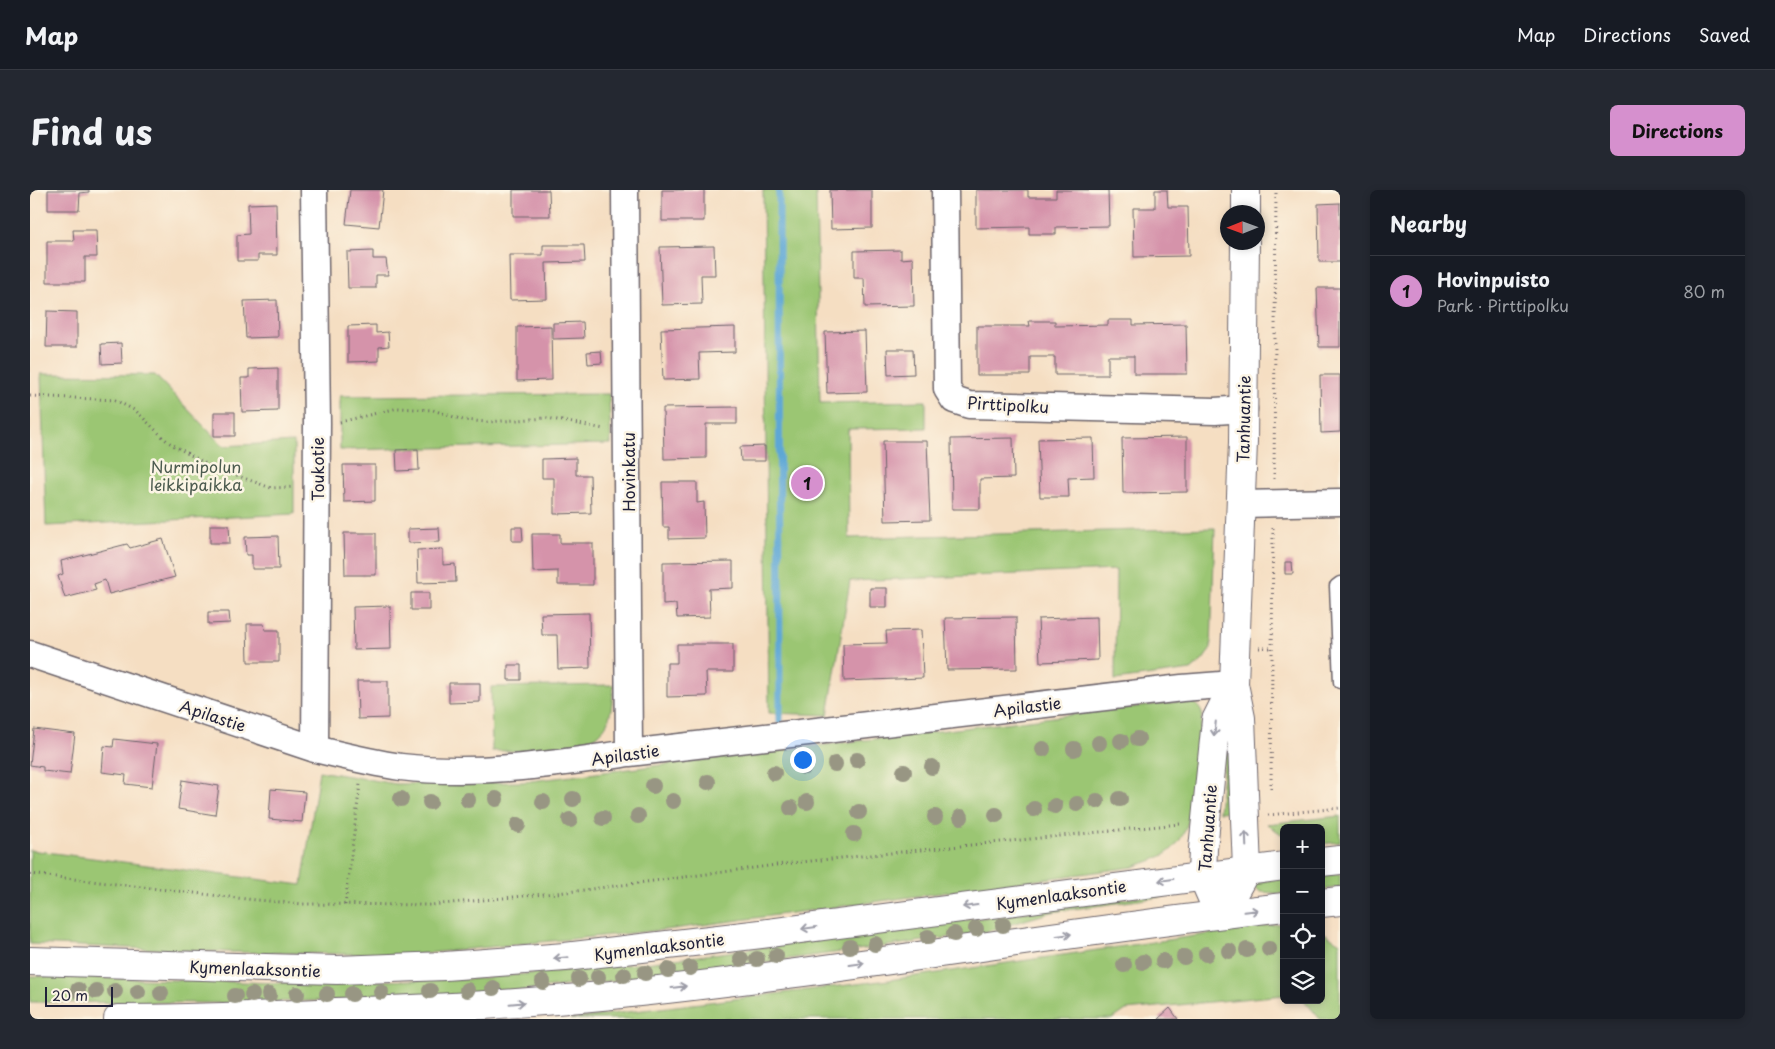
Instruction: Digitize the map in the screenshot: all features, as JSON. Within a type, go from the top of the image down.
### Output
[{"type":"main road","points":[[1246,190],[1246,205]]},
{"type":"main road","name":"Tanhuantie","points":[[1246,250],[1244,409],[1234,684],[1241,718],[1247,870]]},
{"type":"main road","name":"Tanhuantie","points":[[1219,914],[1202,875],[1205,822],[1216,720],[1234,684]]},
{"type":"main road","points":[[1325,862],[1340,860]]},
{"type":"main road","name":"Kymenlaaksontie","points":[[30,961],[337,970],[445,966],[565,957],[652,948],[1202,875],[1280,866]]},
{"type":"main road","points":[[1219,914],[1247,870]]},
{"type":"main road","points":[[1325,903],[1340,901]]},
{"type":"main road","points":[[118,1019],[398,1010],[500,1005],[613,995],[796,973],[1015,941],[1280,907]]},
{"type":"street","name":"Toukotie","points":[[314,190],[317,423],[315,749]]},
{"type":"street","name":"Hovinkatu","points":[[625,190],[629,753]]},
{"type":"street","name":"Pirttipolku","points":[[945,190],[947,389],[954,400],[969,405],[1215,411],[1244,409]]},
{"type":"street","points":[[1241,504],[1340,502]]},
{"type":"street","name":"Apilastie","points":[[30,654],[315,749],[363,761],[402,767],[470,770],[517,768],[629,753],[1182,688],[1234,684]]},
{"type":"lane","points":[[1340,583],[1336,586],[1340,682]]},
{"type":"path","points":[[1273,486],[1276,190]]},
{"type":"path","points":[[30,396],[115,400],[136,410],[168,442],[206,464],[271,488],[317,487]]},
{"type":"path","points":[[317,423],[342,422],[398,408],[434,410],[463,420],[487,422],[546,418],[596,429],[628,430]]},
{"type":"path","points":[[1271,795],[1273,523]]},
{"type":"path","points":[[345,905],[363,761]]},
{"type":"path","points":[[1271,814],[1340,808]]},
{"type":"path","points":[[30,874],[303,904],[432,906],[576,891],[792,863],[1181,824]]},
{"type":"green space","points":[[763,190],[816,190],[820,403],[926,401],[926,428],[848,429],[849,538],[1215,528],[1211,648],[1203,660],[1191,670],[1115,680],[1116,570],[850,581],[828,715],[769,713]]},
{"type":"green space","name":"Nurmipolun leikkipaikka","points":[[41,374],[155,375],[223,446],[294,442],[294,514],[46,526]]},
{"type":"green space","points":[[609,394],[611,444],[340,450],[340,396]]},
{"type":"green space","points":[[614,685],[609,718],[605,727],[596,736],[584,743],[553,750],[492,751],[491,687]]},
{"type":"green space","points":[[1184,701],[1195,704],[1202,713],[1196,784],[1188,821],[1182,836],[1170,851],[1133,867],[673,929],[408,955],[230,952],[30,944],[30,850],[302,885],[319,771],[396,784],[523,782]]},
{"type":"green space","points":[[1227,734],[1231,734],[1235,811],[1219,812]]},
{"type":"green space","points":[[1340,816],[1340,842],[1325,844],[1325,824],[1280,824],[1280,833],[1267,824]]},
{"type":"green space","points":[[1325,874],[1340,874],[1340,887],[1325,889]]},
{"type":"green space","points":[[1280,879],[1280,894],[1261,892],[1248,883]]},
{"type":"green space","points":[[1183,891],[1182,894],[1052,912],[985,932],[657,976],[477,995],[223,1003],[30,1002],[30,976],[276,983],[472,979],[646,963]]},
{"type":"green space","points":[[1280,924],[1280,995],[1126,1010],[1113,1019],[570,1019],[889,980]]},
{"type":"green space","points":[[1325,934],[1340,943],[1340,1019],[1320,1019],[1307,1004],[1325,1004]]},
{"type":"building","points":[[48,190],[89,190],[89,192],[80,193],[79,210],[48,210]]},
{"type":"building","points":[[350,190],[383,190],[379,227],[346,224]]},
{"type":"building","points":[[513,190],[549,190],[550,216],[513,216]]},
{"type":"building","points":[[662,190],[704,190],[704,221],[662,221]]},
{"type":"building","points":[[830,190],[872,190],[872,228],[831,229]]},
{"type":"building","points":[[976,190],[1028,190],[1028,197],[1056,197],[1056,190],[1108,190],[1109,226],[1056,227],[1056,234],[1029,234],[1029,227],[976,228]]},
{"type":"building","points":[[1155,190],[1167,190],[1168,207],[1188,207],[1189,256],[1134,257],[1133,208],[1155,208]]},
{"type":"building","points":[[276,203],[277,255],[258,255],[258,261],[237,261],[237,235],[249,234],[248,204]]},
{"type":"building","points":[[1340,203],[1340,262],[1319,262],[1318,204]]},
{"type":"building","points":[[73,230],[96,230],[97,257],[85,257],[85,282],[47,282],[47,241],[74,241]]},
{"type":"building","points":[[543,245],[584,245],[585,262],[546,263],[547,299],[510,300],[509,255],[543,255]]},
{"type":"building","points":[[714,246],[715,275],[701,275],[702,304],[662,305],[660,247]]},
{"type":"building","points":[[901,250],[901,259],[913,258],[914,306],[865,307],[864,278],[854,278],[854,251]]},
{"type":"building","points":[[373,251],[373,259],[386,259],[388,275],[376,275],[376,288],[348,288],[347,252]]},
{"type":"building","points":[[1317,288],[1340,288],[1340,347],[1319,347]]},
{"type":"building","points":[[277,300],[278,337],[246,338],[244,301]]},
{"type":"building","points":[[47,311],[77,312],[77,347],[46,347]]},
{"type":"building","points":[[1108,320],[1133,320],[1133,325],[1186,324],[1187,374],[1134,374],[1134,356],[1108,356],[1108,375],[1055,375],[1055,357],[1030,357],[1030,375],[977,375],[977,326],[1030,326],[1029,321],[1055,321],[1055,326],[1108,325]]},
{"type":"building","points":[[583,322],[584,338],[553,339],[553,323]]},
{"type":"building","points":[[376,325],[376,333],[388,332],[389,346],[379,347],[379,361],[348,362],[348,326]]},
{"type":"building","points":[[551,326],[552,380],[517,381],[517,327]]},
{"type":"building","points":[[735,327],[735,352],[699,353],[700,379],[663,380],[661,329]]},
{"type":"building","points":[[865,331],[867,392],[827,393],[825,332]]},
{"type":"building","points":[[121,343],[122,363],[102,364],[101,344]]},
{"type":"building","points":[[887,349],[913,349],[914,374],[888,375]]},
{"type":"building","points":[[601,351],[602,363],[588,364],[587,352]]},
{"type":"building","points":[[278,368],[278,411],[242,412],[241,378],[249,378],[249,369]]},
{"type":"building","points":[[1320,375],[1340,375],[1340,432],[1321,433]]},
{"type":"building","points":[[737,407],[737,424],[706,424],[706,458],[664,459],[663,408]]},
{"type":"building","points":[[214,412],[235,412],[235,436],[214,436]]},
{"type":"building","points":[[1187,437],[1187,492],[1123,493],[1122,438]]},
{"type":"building","points":[[1013,438],[1014,478],[980,479],[980,509],[952,509],[951,439]]},
{"type":"building","points":[[1093,438],[1094,477],[1068,478],[1069,497],[1040,497],[1038,439]]},
{"type":"building","points":[[883,441],[927,441],[930,520],[885,521]]},
{"type":"building","points":[[765,446],[765,461],[741,461],[740,447]]},
{"type":"building","points":[[418,449],[419,470],[397,471],[396,450]]},
{"type":"building","points":[[576,458],[576,475],[590,475],[591,513],[554,514],[554,478],[542,478],[542,459]]},
{"type":"building","points":[[343,465],[375,465],[375,501],[344,502]]},
{"type":"building","points":[[662,482],[697,482],[697,503],[704,502],[705,538],[669,539],[669,527],[663,527]]},
{"type":"building","points":[[210,525],[229,525],[230,543],[210,543]]},
{"type":"building","points":[[512,527],[522,527],[523,541],[512,541]]},
{"type":"building","points":[[439,528],[440,542],[408,543],[408,529]]},
{"type":"building","points":[[344,533],[376,533],[376,575],[345,575]]},
{"type":"building","points":[[532,534],[560,534],[560,543],[593,543],[593,585],[558,585],[558,571],[533,572]]},
{"type":"building","points":[[278,536],[279,569],[252,569],[252,555],[246,555],[245,537]]},
{"type":"building","points":[[163,539],[175,577],[109,594],[105,580],[94,584],[96,590],[65,598],[58,576],[63,574],[61,561],[127,544],[130,548]]},
{"type":"building","points":[[443,549],[443,565],[455,564],[456,582],[418,583],[417,550]]},
{"type":"building","points":[[733,561],[733,588],[709,589],[710,617],[677,618],[676,604],[663,605],[663,562]]},
{"type":"building","points":[[1285,562],[1292,562],[1293,574],[1285,574]]},
{"type":"building","points":[[870,588],[887,588],[887,607],[870,607]]},
{"type":"building","points":[[411,593],[429,593],[429,610],[411,610]]},
{"type":"building","points":[[390,606],[391,649],[354,650],[353,607]]},
{"type":"building","points":[[208,612],[229,612],[230,623],[208,624]]},
{"type":"building","points":[[589,613],[590,668],[558,669],[557,635],[542,635],[541,614]]},
{"type":"building","points":[[1016,617],[1017,669],[947,670],[945,618]]},
{"type":"building","points":[[1097,617],[1098,660],[1040,662],[1038,619]]},
{"type":"building","points":[[247,624],[264,624],[265,630],[279,630],[279,662],[248,662]]},
{"type":"building","points":[[921,630],[923,678],[844,681],[843,644],[887,643],[886,631]]},
{"type":"building","points":[[677,644],[733,644],[733,672],[706,672],[707,696],[667,697],[667,663],[677,663]]},
{"type":"building","points":[[508,665],[521,665],[521,680],[508,680]]},
{"type":"building","points":[[357,681],[388,681],[388,718],[358,719]]},
{"type":"building","points":[[449,683],[480,683],[480,702],[449,703]]},
{"type":"building","points":[[34,729],[75,734],[70,774],[43,771],[43,767],[30,765]]},
{"type":"building","points":[[114,739],[157,744],[152,787],[125,784],[126,775],[102,772],[104,746],[113,747]]},
{"type":"building","points":[[182,780],[219,786],[215,815],[178,809]]},
{"type":"building","points":[[271,789],[305,792],[302,822],[269,819]]},
{"type":"building","points":[[1170,1008],[1178,1019],[1158,1019]]},
{"type":"waterway","points":[[779,190],[780,722]]},
{"type":"place","name":"Hovinpuisto","points":[[807,483]]}]
